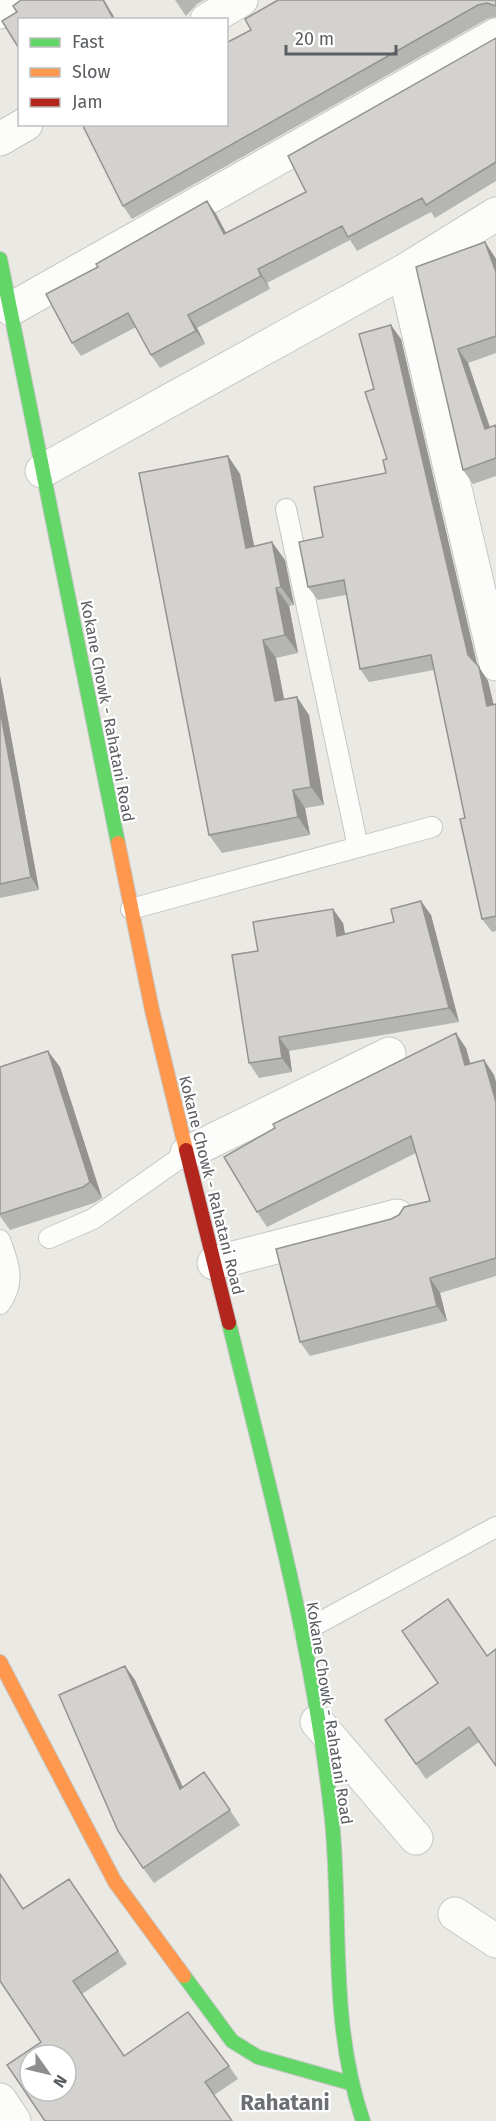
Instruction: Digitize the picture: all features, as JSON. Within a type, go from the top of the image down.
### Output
[{"type":"street","points":[[0,12],[21,0]]},
{"type":"street","points":[[210,18],[241,0]]},
{"type":"street","points":[[11,309],[496,35]]},
{"type":"street","points":[[0,139],[23,126]]},
{"type":"street","points":[[42,471],[404,271],[496,214]]},
{"type":"street","name":"Kokane Chowk - Rahatani Road","points":[[0,259],[152,1010],[304,1631],[332,1821],[338,1992],[350,2083],[363,2121]]},
{"type":"street","points":[[404,271],[496,664]]},
{"type":"street","points":[[187,1153],[389,1054]]},
{"type":"street","points":[[214,1263],[397,1216]]},
{"type":"street","points":[[0,1662],[115,1882],[232,2041],[258,2057],[350,2083]]},
{"type":"street","points":[[317,1722],[416,1838]]},
{"type":"street","points":[[455,1914],[496,1941]]},
{"type":"street","points":[[0,2100],[14,2121]]},
{"type":"lane","points":[[286,510],[357,848]]},
{"type":"lane","points":[[131,909],[432,827]]},
{"type":"lane","points":[[49,1238],[93,1219],[187,1153]]},
{"type":"lane","points":[[0,1240],[11,1268],[8,1293],[0,1304]]},
{"type":"lane","points":[[304,1631],[496,1527]]},
{"type":"building","points":[[21,0],[103,0],[113,18],[18,18],[18,47],[2,21],[17,12],[13,6]]},
{"type":"building","points":[[278,0],[496,0],[496,6],[487,3],[478,5],[123,206],[83,126],[228,126],[228,42],[251,30],[245,19]]},
{"type":"building","points":[[496,38],[496,162],[426,205],[422,198],[348,237],[342,226],[258,269],[261,276],[188,315],[196,331],[151,355],[128,313],[72,343],[46,294],[98,267],[96,264],[207,201],[224,234],[306,192],[288,156]]},
{"type":"building","points":[[485,242],[496,272],[496,336],[458,349],[485,429],[496,425],[496,458],[463,470],[416,267]]},
{"type":"building","points":[[391,325],[468,655],[479,667],[487,706],[496,704],[496,916],[482,919],[460,819],[465,818],[431,655],[360,669],[344,580],[308,587],[299,542],[323,537],[314,487],[386,473],[383,460],[387,459],[365,392],[374,389],[359,334]]},
{"type":"building","points":[[228,456],[246,548],[272,542],[281,587],[276,588],[285,635],[263,640],[275,701],[297,697],[311,787],[293,790],[298,817],[209,835],[139,473]]},
{"type":"building","points":[[0,710],[31,877],[0,884]]},
{"type":"building","points":[[421,901],[449,1008],[279,1037],[282,1058],[249,1063],[232,955],[258,951],[253,922],[333,909],[337,936],[394,922],[391,909]]},
{"type":"building","points":[[456,1033],[465,1065],[484,1060],[496,1102],[496,1258],[430,1278],[437,1306],[300,1342],[276,1249],[391,1219],[399,1215],[404,1207],[430,1201],[411,1136],[257,1212],[224,1157],[275,1128],[273,1124]]},
{"type":"building","points":[[48,1051],[90,1182],[83,1187],[0,1214],[0,1067]]},
{"type":"building","points":[[448,1599],[487,1656],[496,1649],[496,1766],[469,1727],[416,1764],[385,1720],[438,1683],[402,1631]]},
{"type":"building","points":[[125,1666],[180,1789],[204,1772],[230,1810],[143,1868],[118,1831],[59,1695]]},
{"type":"building","points":[[0,1874],[23,1909],[69,1879],[118,1951],[73,1981],[124,2056],[188,2012],[229,2066],[205,2082],[232,2121],[45,2121],[33,2103],[78,2103],[78,2043],[41,2042],[0,1981]]},
{"type":"building","points":[[18,2058],[18,2081],[7,2065]]},
{"type":"traffic: fast","points":[[0,259],[118,843]]},
{"type":"traffic: fast","points":[[229,1323],[289,1570],[314,1694],[332,1820],[338,1972],[345,2047],[352,2084],[363,2121]]},
{"type":"traffic: fast","points":[[184,1976],[232,2041],[258,2057],[350,2083]]},
{"type":"traffic: slow","points":[[118,843],[152,1010],[186,1150]]},
{"type":"traffic: slow","points":[[0,1662],[115,1882],[184,1976]]},
{"type":"traffic: jam","points":[[186,1150],[229,1323]]},
{"type":"district","name":"Rahatani","points":[[285,2102]]}]
